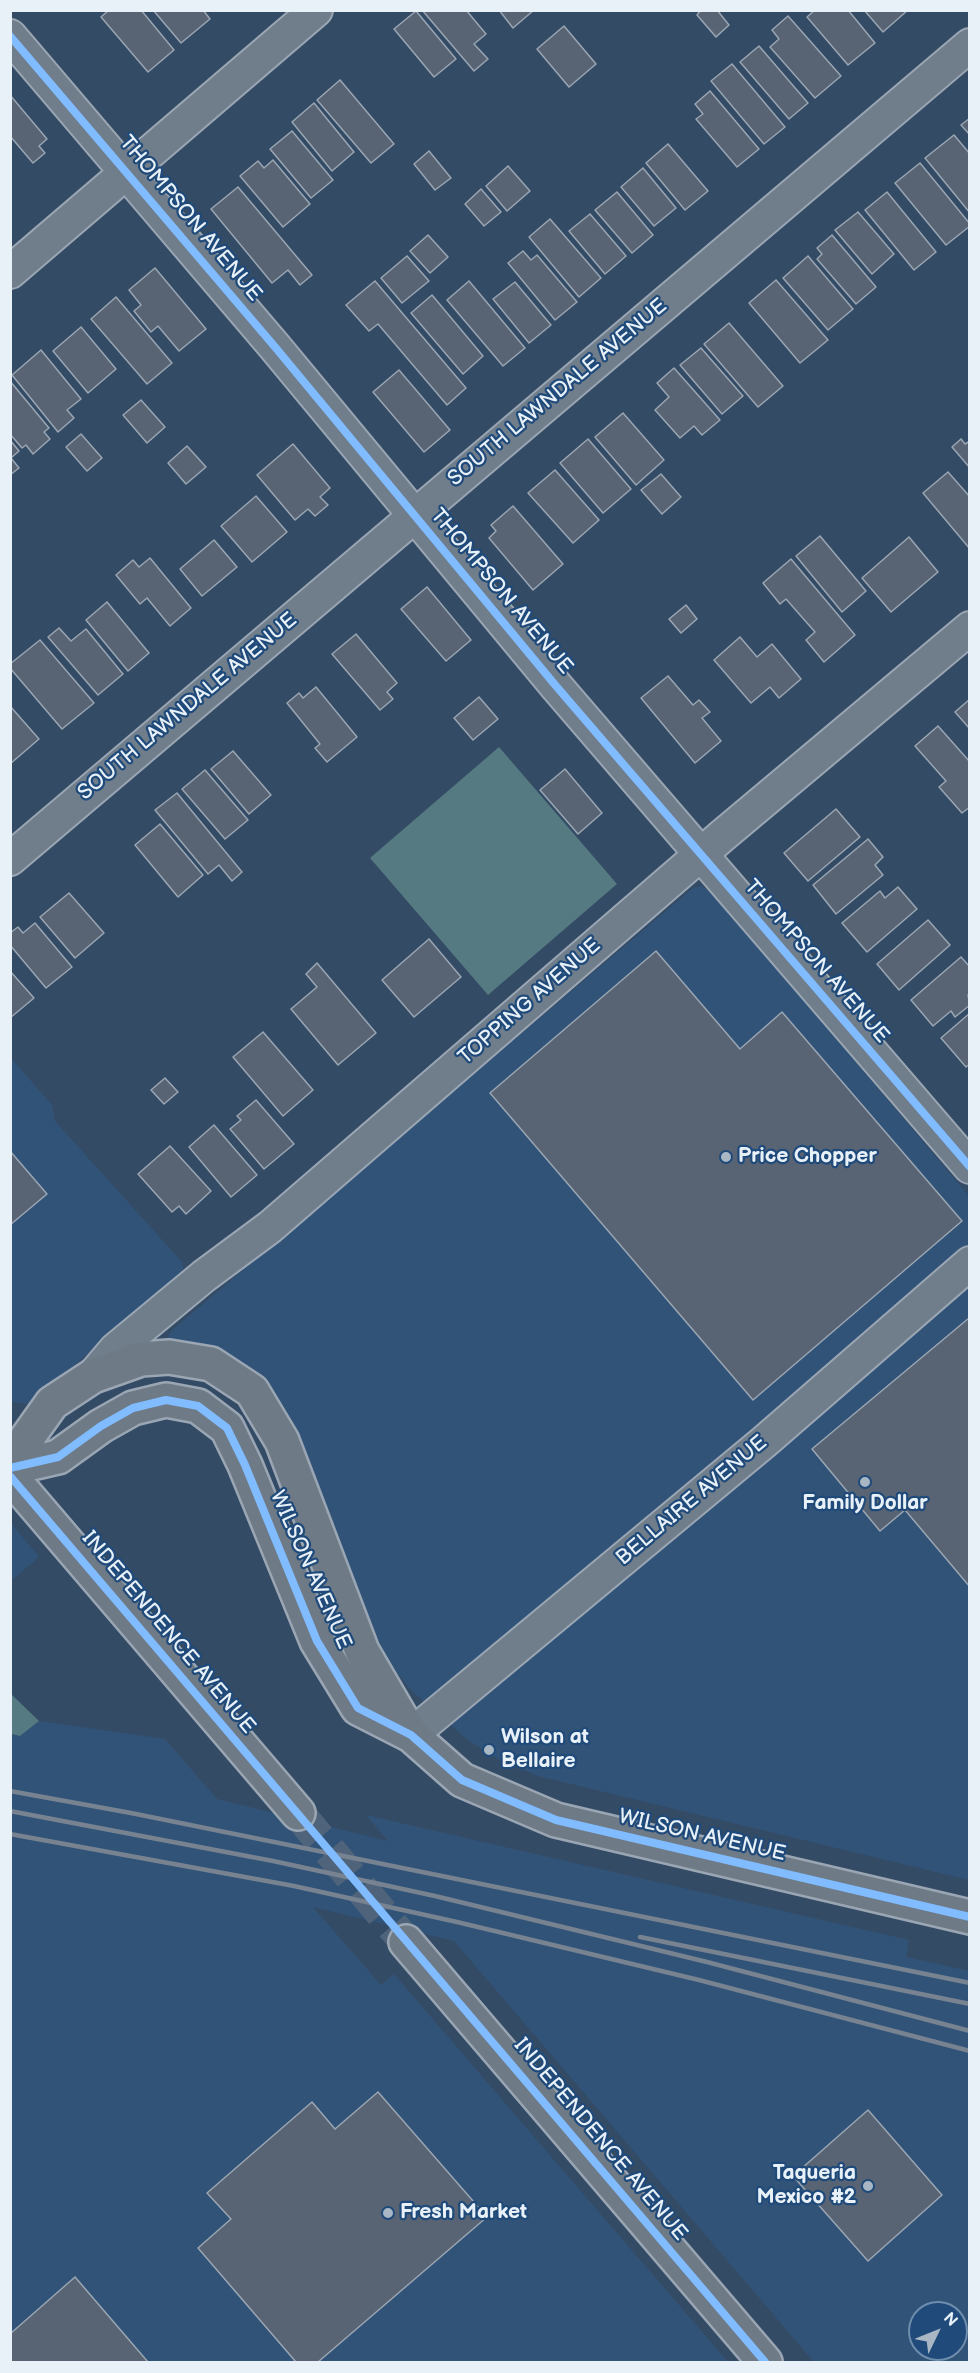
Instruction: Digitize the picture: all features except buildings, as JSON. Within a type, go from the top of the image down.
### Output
[{"type":"main road","name":"WILSON AVENUE","points":[[10,1462],[52,1403],[93,1376],[141,1359],[169,1357],[211,1364],[252,1390],[282,1441],[362,1651],[411,1736]]},
{"type":"main road","name":"WILSON AVENUE","points":[[10,1468],[58,1457],[101,1426],[133,1408],[166,1400],[198,1406],[226,1428],[245,1465],[317,1641],[358,1708],[411,1736],[462,1780],[556,1820],[969,1917]]},
{"type":"main road","name":"INDEPENDENCE AVENUE","points":[[10,1476],[298,1813]]},
{"type":"main road","name":"INDEPENDENCE AVENUE","points":[[406,1942],[765,2362]]},
{"type":"street","points":[[10,272],[316,10]]},
{"type":"street","name":"THOMPSON AVENUE","points":[[10,36],[275,346],[413,515],[700,855],[969,1167]]},
{"type":"street","name":"SOUTH LAWNDALE AVENUE","points":[[10,858],[969,45]]},
{"type":"street","name":"TOPPING AVENUE","points":[[93,1376],[116,1349],[204,1276],[270,1227],[700,855],[969,628]]},
{"type":"street","name":"BELLAIRE AVENUE","points":[[411,1736],[764,1442],[969,1263]]},
{"type":"shaded area","points":[[701,886],[711,891],[969,1196],[969,1880],[538,1776],[500,1760],[469,1741],[413,1692],[389,1664],[365,1624],[296,1432],[280,1403],[256,1374],[235,1358],[201,1343],[175,1341],[168,1338],[170,1332],[693,888]]},
{"type":"shaded area","points":[[10,1057],[52,1105],[55,1121],[182,1262],[184,1272],[29,1404],[11,1402]]},
{"type":"shaded area","points":[[11,1523],[39,1557],[10,1581]]},
{"type":"shaded area","points":[[39,1721],[165,1739],[217,1799],[388,1841],[366,1815],[909,1940],[906,1957],[969,1971],[969,2362],[814,2362],[454,1941],[313,1907],[381,1985],[394,1974],[728,2362],[11,2362],[10,1734],[20,1736]]},
{"type":"green space","points":[[499,747],[617,884],[488,995],[370,858]]},
{"type":"green space","points":[[10,1693],[39,1721],[20,1736],[11,1734]]},
{"type":"tunnel","points":[[298,1813],[406,1942]]},
{"type":"railway","points":[[10,1791],[131,1813],[970,1983]]},
{"type":"railway","points":[[10,1811],[273,1861],[435,1896],[707,1962],[970,2031]]},
{"type":"railway","points":[[10,1834],[294,1886],[457,1922],[699,1980],[970,2051]]},
{"type":"railway","points":[[640,1937],[970,2004]]},
{"type":"cycle path","points":[[10,36],[275,347],[556,686],[970,1167]]},
{"type":"cycle path","points":[[10,1468],[58,1457],[101,1426],[133,1408],[166,1400],[198,1406],[227,1428],[245,1465],[317,1641],[358,1708],[411,1735],[462,1780],[556,1820],[970,1917]]},
{"type":"cycle path","points":[[10,1476],[765,2362]]},
{"type":"place","name":"Price Chopper","points":[[726,1157]]},
{"type":"place","name":"Family Dollar","points":[[865,1482]]},
{"type":"place","name":"Wilson at Bellaire","points":[[489,1750]]},
{"type":"place","name":"Taqueria Mexico #2","points":[[868,2186]]},
{"type":"place","name":"Fresh Market","points":[[388,2213]]}]
